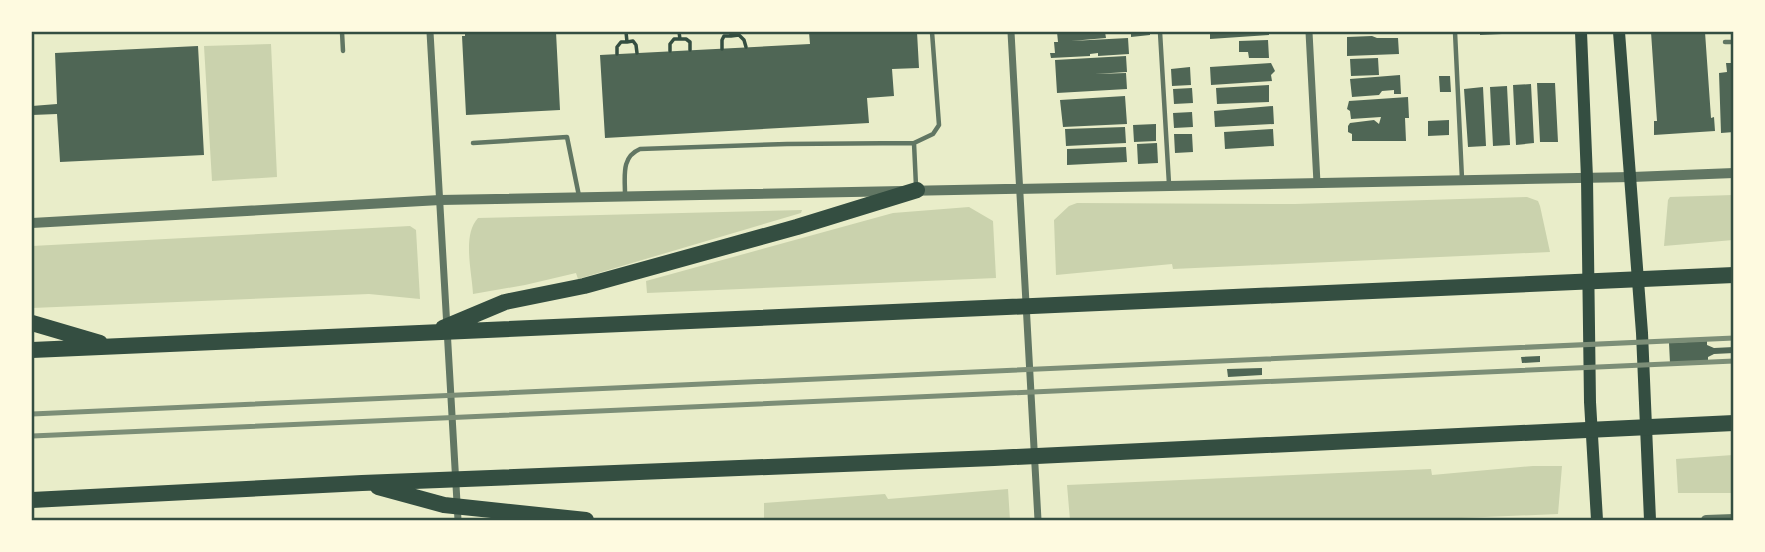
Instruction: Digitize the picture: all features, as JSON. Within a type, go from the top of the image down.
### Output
[{"type":"highway","points":[[432,332],[505,302],[584,286],[797,227],[917,190]]},
{"type":"highway","points":[[32,350],[1734,275]]},
{"type":"highway","points":[[32,323],[113,347]]},
{"type":"highway","points":[[32,500],[362,483],[1734,424]]},
{"type":"highway","points":[[362,483],[444,505],[586,520]]},
{"type":"highway","points":[[32,508],[60,499]]},
{"type":"main road","points":[[1581,32],[1593,464],[1597,520]]},
{"type":"main road","points":[[1619,32],[1632,177],[1650,520]]},
{"type":"street","points":[[430,32],[458,520]]},
{"type":"street","points":[[1011,32],[1038,520]]},
{"type":"street","points":[[1309,32],[1317,183]]},
{"type":"street","points":[[32,223],[440,200],[1734,173]]},
{"type":"street","points":[[1706,520],[1734,519]]},
{"type":"lane","points":[[342,32],[343,51]]},
{"type":"lane","points":[[625,196],[627,158],[640,149],[914,143],[933,134],[939,125],[932,32]]},
{"type":"lane","points":[[1160,32],[1169,186]]},
{"type":"lane","points":[[1455,32],[1462,180]]},
{"type":"lane","points":[[1725,42],[1734,42]]},
{"type":"lane","points":[[473,143],[567,137],[579,197]]},
{"type":"lane","points":[[914,143],[917,190]]},
{"type":"path","points":[[626,32],[627,42]]},
{"type":"path","points":[[680,32],[680,39]]},
{"type":"path","points":[[722,48],[724,36],[731,34],[739,35],[746,47]]},
{"type":"path","points":[[670,51],[670,44],[674,39],[686,38],[690,42],[690,50]]},
{"type":"path","points":[[617,54],[621,42],[633,41],[637,53]]},
{"type":"green space","points":[[271,44],[277,177],[212,181],[204,46]]},
{"type":"green space","points":[[1733,195],[1733,240],[1664,246],[1670,197]]},
{"type":"green space","points":[[1527,197],[1538,201],[1550,252],[1173,269],[1172,264],[1056,275],[1054,220],[1069,206],[1077,203],[1295,204]]},
{"type":"green space","points":[[969,207],[993,221],[996,278],[647,293],[646,281],[893,213]]},
{"type":"green space","points":[[802,210],[801,213],[578,279],[576,273],[473,294],[469,244],[473,225],[478,218]]},
{"type":"green space","points":[[410,226],[416,230],[420,299],[369,294],[32,308],[32,246]]},
{"type":"green space","points":[[1733,455],[1733,493],[1678,493],[1676,459]]},
{"type":"green space","points":[[1562,466],[1558,514],[1414,520],[1070,520],[1067,485],[1431,469],[1432,475]]},
{"type":"green space","points":[[1008,489],[1010,520],[685,520],[764,519],[764,503],[885,494],[888,499]]},
{"type":"building","points":[[465,32],[556,32],[560,110],[466,115],[462,36],[465,36]]},
{"type":"building","points":[[809,32],[917,32],[919,68],[892,69],[894,96],[867,98],[869,123],[605,138],[600,55],[810,44]]},
{"type":"building","points":[[1057,32],[1105,32],[1106,38],[1071,41],[1128,38],[1129,54],[1098,56],[1098,53],[1090,56],[1051,58],[1050,53],[1055,53],[1054,42],[1058,42]]},
{"type":"building","points":[[1131,32],[1150,32],[1150,35],[1131,37]]},
{"type":"building","points":[[1210,32],[1269,32],[1269,35],[1210,39]]},
{"type":"building","points":[[1480,32],[1502,32],[1502,34],[1480,35]]},
{"type":"building","points":[[1651,32],[1705,32],[1711,118],[1714,117],[1715,131],[1654,135],[1654,121],[1657,121]]},
{"type":"building","points":[[1347,37],[1398,38],[1399,54],[1347,56]]},
{"type":"building","points":[[1268,40],[1269,58],[1249,58],[1248,52],[1239,52],[1239,41]]},
{"type":"building","points":[[198,46],[204,155],[60,162],[57,114],[32,115],[32,106],[57,104],[55,53]]},
{"type":"building","points":[[1126,56],[1127,72],[1095,74],[1126,73],[1127,89],[1057,93],[1055,60]]},
{"type":"building","points":[[1378,58],[1379,75],[1351,76],[1350,59]]},
{"type":"building","points":[[1271,63],[1275,71],[1271,75],[1272,81],[1211,85],[1210,67]]},
{"type":"building","points":[[1726,63],[1734,63],[1734,132],[1721,133],[1719,73],[1727,72]]},
{"type":"building","points":[[1190,67],[1191,85],[1172,86],[1171,69]]},
{"type":"building","points":[[1400,75],[1401,94],[1394,94],[1394,90],[1382,91],[1379,95],[1352,97],[1350,79]]},
{"type":"building","points":[[1439,76],[1450,76],[1451,92],[1440,92]]},
{"type":"building","points":[[1537,83],[1555,83],[1558,142],[1540,142]]},
{"type":"building","points":[[1531,84],[1534,143],[1516,145],[1513,85]]},
{"type":"building","points":[[1269,85],[1269,102],[1217,104],[1216,88]]},
{"type":"building","points":[[1507,86],[1510,145],[1493,146],[1490,87]]},
{"type":"building","points":[[1483,87],[1486,146],[1468,147],[1464,89]]},
{"type":"building","points":[[1192,88],[1193,103],[1174,104],[1173,89]]},
{"type":"building","points":[[1125,96],[1127,124],[1063,127],[1060,100]]},
{"type":"building","points":[[1408,97],[1406,141],[1352,141],[1352,134],[1348,132],[1350,123],[1374,120],[1379,124],[1381,117],[1351,119],[1347,109],[1349,101]]},
{"type":"building","points":[[1273,106],[1274,124],[1215,127],[1214,111]]},
{"type":"building","points":[[1192,112],[1193,127],[1174,128],[1173,113]]},
{"type":"building","points":[[1449,120],[1449,135],[1428,136],[1428,121]]},
{"type":"building","points":[[1156,124],[1156,141],[1134,142],[1133,125]]},
{"type":"building","points":[[1125,127],[1126,143],[1066,146],[1065,129]]},
{"type":"building","points":[[1273,129],[1274,146],[1225,149],[1224,132]]},
{"type":"building","points":[[1174,134],[1192,134],[1193,152],[1175,153]]},
{"type":"building","points":[[1157,143],[1158,163],[1138,164],[1137,144]]},
{"type":"building","points":[[1126,147],[1127,162],[1067,165],[1067,149]]},
{"type":"building","points":[[1707,341],[1707,345],[1714,348],[1734,347],[1734,353],[1714,354],[1708,357],[1708,361],[1670,363],[1669,343]]},
{"type":"building","points":[[1540,356],[1540,362],[1522,363],[1521,357]]},
{"type":"building","points":[[1262,368],[1262,375],[1228,377],[1227,369]]},
{"type":"railway","points":[[32,414],[1734,338]]},
{"type":"railway","points":[[32,436],[1734,361]]}]
